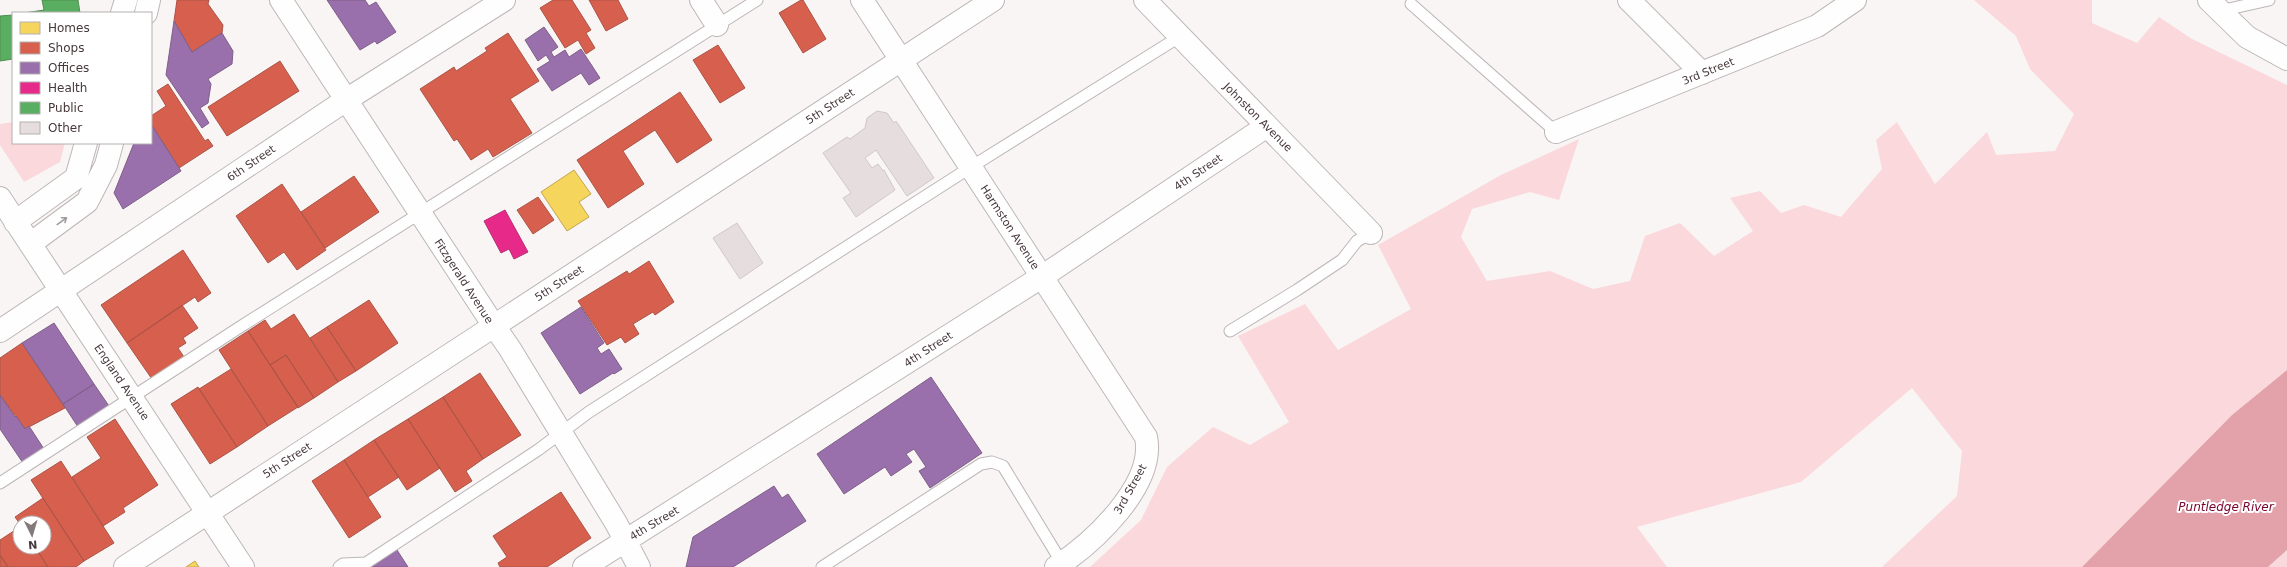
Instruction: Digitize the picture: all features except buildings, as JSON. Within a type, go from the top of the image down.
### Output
[{"type":"street","points":[[122,12],[126,0]]},
{"type":"street","points":[[146,12],[149,0]]},
{"type":"street","name":"Fitzgerald Avenue","points":[[282,0],[494,326],[561,433],[625,540],[639,567]]},
{"type":"street","name":"6th Street","points":[[0,331],[346,100],[504,0]]},
{"type":"street","points":[[701,0],[717,25]]},
{"type":"street","name":"Harmston Avenue","points":[[862,0],[1043,276],[1146,437],[1147,457]]},
{"type":"street","name":"5th Street","points":[[125,567],[993,0]]},
{"type":"street","name":"Johnston Avenue","points":[[1145,0],[1179,37],[1371,233]]},
{"type":"street","points":[[1629,0],[1702,73]]},
{"type":"street","name":"3rd Street","points":[[1556,132],[1817,26],[1855,0]]},
{"type":"street","points":[[2214,6],[2247,37],[2287,59]]},
{"type":"street","name":"4th Street","points":[[584,567],[625,540],[664,518],[1043,276],[1267,126]]},
{"type":"street","points":[[15,222],[76,178],[86,144]]},
{"type":"street","points":[[30,244],[87,202],[106,165],[112,144]]},
{"type":"street","name":"England Avenue","points":[[0,198],[60,291],[132,396],[243,567]]},
{"type":"street","name":"3rd Street","points":[[1059,565],[1087,545],[1113,519],[1126,500],[1147,457]]},
{"type":"lane","points":[[0,482],[132,396],[757,0]]},
{"type":"lane","points":[[2214,6],[2269,0]]},
{"type":"lane","points":[[1411,4],[1556,132]]},
{"type":"lane","points":[[339,567],[343,564],[366,563],[561,433],[589,412],[971,167],[1179,37]]},
{"type":"lane","points":[[1230,331],[1342,260],[1357,241],[1371,233]]},
{"type":"lane","points":[[822,567],[981,464],[992,462],[1003,466],[1059,565]]},
{"type":"shaded area","points":[[1974,0],[2092,0],[2092,23],[2137,43],[2159,17],[2192,39],[2287,85],[2287,370],[2232,415],[2082,567],[1882,567],[1957,496],[1962,451],[1912,388],[1801,482],[1637,527],[1667,567],[1090,567],[1141,520],[1167,467],[1213,427],[1250,445],[1289,422],[1238,336],[1305,304],[1338,350],[1411,309],[1378,245],[1501,175],[1579,139],[1559,200],[1530,192],[1472,209],[1461,237],[1487,281],[1550,271],[1593,289],[1630,281],[1645,236],[1680,223],[1714,256],[1753,231],[1730,198],[1760,191],[1781,213],[1804,205],[1841,217],[1882,169],[1876,140],[1897,122],[1935,184],[1987,132],[1996,155],[2055,151],[2074,114],[2030,69],[2016,36]]},
{"type":"shaded area","points":[[12,122],[12,144],[65,144],[60,162],[24,182],[0,145],[0,124]]},
{"type":"shaded area","points":[[2287,550],[2287,567],[2268,567]]},
{"type":"water","name":"Puntledge River","points":[[2287,370],[2287,550],[2268,567],[2082,567],[2232,415]]}]
